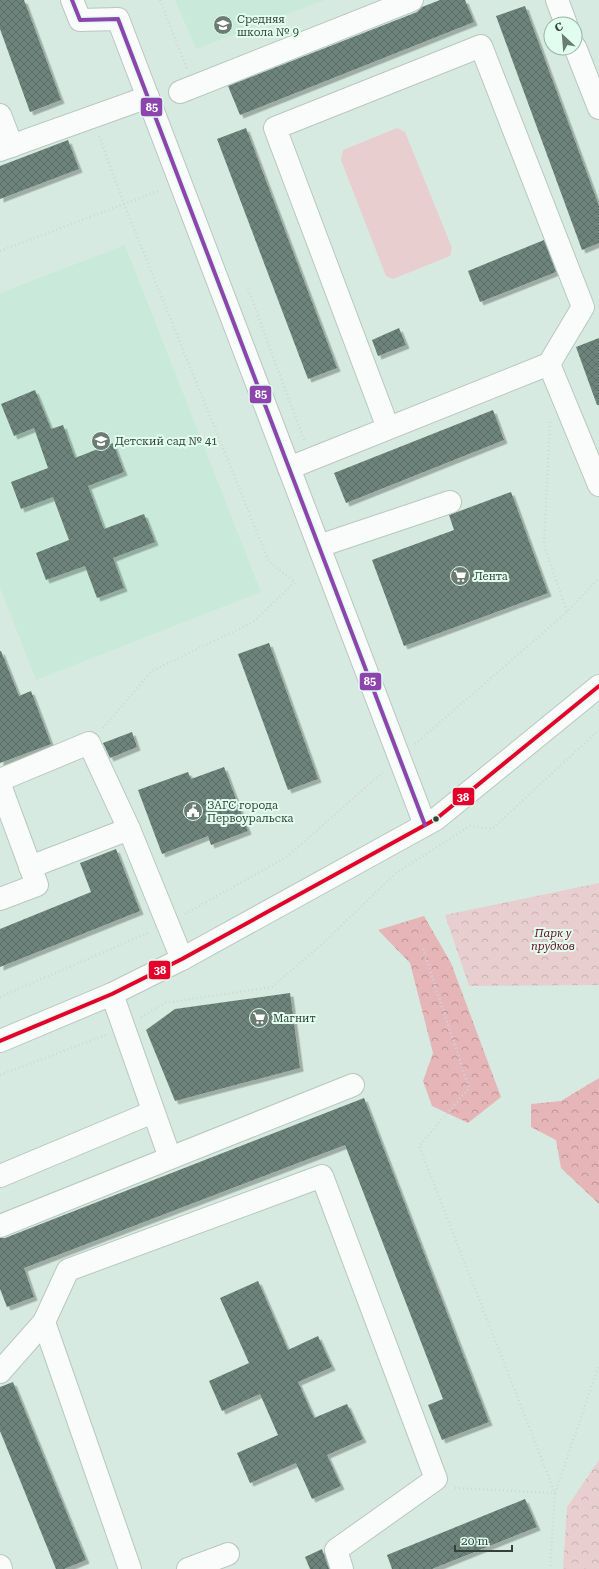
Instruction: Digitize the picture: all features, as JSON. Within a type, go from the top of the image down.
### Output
[{"type":"street","points":[[72,0],[80,20],[118,19],[425,826]]},
{"type":"street","points":[[187,89],[412,0]]},
{"type":"street","points":[[557,0],[563,16]]},
{"type":"street","points":[[289,468],[549,364],[591,307],[481,46],[275,128],[388,428]]},
{"type":"street","points":[[579,56],[599,108]]},
{"type":"street","points":[[0,115],[6,148],[148,97]]},
{"type":"street","points":[[549,364],[564,397],[599,485]]},
{"type":"street","points":[[319,546],[450,502]]},
{"type":"street","points":[[0,1041],[112,994],[182,960],[425,826],[442,814],[599,686]]},
{"type":"street","points":[[0,780],[89,743],[129,829],[182,960]]},
{"type":"street","points":[[0,785],[37,885],[0,899]]},
{"type":"street","points":[[30,867],[129,829]]},
{"type":"street","points":[[112,994],[170,1158]]},
{"type":"street","points":[[0,1226],[353,1085]]},
{"type":"street","points":[[0,1176],[153,1112]]},
{"type":"street","points":[[0,1372],[44,1322],[68,1270],[322,1176],[436,1479],[336,1550],[342,1569]]},
{"type":"street","points":[[44,1322],[130,1569]]},
{"type":"street","points":[[188,1569],[228,1554]]},
{"type":"path","points":[[160,0],[187,89]]},
{"type":"path","points":[[89,743],[152,671],[253,622],[295,582],[269,562],[124,204],[92,117]]},
{"type":"path","points":[[0,251],[181,184]]},
{"type":"path","points":[[248,289],[312,459]]},
{"type":"path","points":[[550,420],[544,545],[567,612]]},
{"type":"path","points":[[0,997],[168,924],[288,856],[567,612],[599,578]]},
{"type":"path","points":[[0,1075],[124,1028],[164,1003],[272,987],[320,946],[396,873],[470,826],[492,829],[599,730]]},
{"type":"path","points":[[423,949],[469,1088],[419,1146],[555,1493]]},
{"type":"path","points":[[550,1569],[555,1493],[599,1365]]},
{"type":"path","points":[[453,1488],[555,1493]]},
{"type":"shaded area","name":"Средняя школа № 9","points":[[175,0],[325,0],[196,49]]},
{"type":"shaded area","name":"Детский сад № 41","points":[[125,245],[261,592],[36,680],[0,588],[0,293]]},
{"type":"green space","points":[[397,128],[405,132],[452,248],[450,256],[393,279],[386,276],[341,160],[343,150]]},
{"type":"green space","name":"Парк у прудков","points":[[599,883],[599,985],[469,986],[445,915]]},
{"type":"green space","points":[[424,916],[451,963],[501,1097],[468,1123],[432,1106],[423,1081],[433,1053],[410,963],[378,930]]},
{"type":"green space","points":[[599,1078],[599,1204],[561,1168],[556,1140],[531,1127],[531,1104],[561,1101]]},
{"type":"green space","points":[[599,1460],[599,1569],[563,1569],[567,1507]]},
{"type":"building","points":[[0,0],[24,0],[61,100],[30,112],[0,29]]},
{"type":"building","points":[[440,0],[465,0],[474,22],[240,115],[228,86],[417,12],[422,7]]},
{"type":"building","points":[[525,6],[599,206],[599,243],[582,250],[496,16]]},
{"type":"building","points":[[246,128],[337,368],[308,379],[217,139]]},
{"type":"building","points":[[68,140],[79,169],[0,199],[0,166]]},
{"type":"building","points":[[544,240],[556,272],[480,302],[468,271]]},
{"type":"building","points":[[399,328],[406,345],[378,356],[372,340]]},
{"type":"building","points":[[599,338],[599,405],[597,405],[576,347]]},
{"type":"building","points":[[35,390],[51,429],[63,425],[75,458],[113,443],[124,472],[88,486],[104,529],[144,514],[155,542],[113,558],[124,588],[97,598],[85,566],[46,580],[36,553],[69,540],[53,497],[21,509],[11,482],[48,468],[34,428],[14,436],[1,404]]},
{"type":"building","points":[[493,410],[504,440],[346,503],[334,473]]},
{"type":"building","name":"Лента","points":[[511,492],[548,593],[404,646],[372,560],[454,530],[449,515]]},
{"type":"building","points":[[269,643],[318,779],[288,790],[238,654]]},
{"type":"building","points":[[0,651],[19,696],[31,691],[51,744],[0,763]]},
{"type":"building","points":[[132,732],[137,747],[110,758],[103,743]]},
{"type":"building","name":"ЗАГС города Первоуральска","points":[[224,767],[248,831],[211,845],[208,836],[162,854],[138,790],[188,772],[191,779]]},
{"type":"building","points":[[116,849],[140,911],[0,967],[0,929],[91,892],[80,863]]},
{"type":"building","points":[[290,993],[300,1068],[175,1101],[146,1030],[175,1009]]},
{"type":"building","points":[[364,1098],[489,1422],[442,1440],[428,1405],[443,1399],[345,1145],[24,1268],[34,1297],[7,1307],[0,1289],[0,1238],[5,1238]]},
{"type":"building","points":[[258,1281],[288,1350],[318,1336],[332,1367],[298,1382],[314,1418],[347,1404],[363,1439],[327,1455],[341,1486],[312,1499],[296,1463],[250,1483],[237,1453],[278,1435],[260,1394],[222,1411],[209,1381],[249,1363],[220,1298]]},
{"type":"building","points":[[13,1382],[86,1560],[64,1569],[56,1569],[0,1431],[0,1387]]},
{"type":"building","points":[[525,1499],[537,1527],[432,1569],[392,1569],[387,1555]]},
{"type":"building","points":[[322,1549],[329,1569],[310,1569],[305,1557]]},
{"type":"transit line","name":"85","points":[[72,0],[80,20],[118,19],[425,825]]},
{"type":"transit line","name":"38","points":[[0,1041],[112,994],[182,959],[436,819],[599,686]]},
{"type":"place","name":"Средняя школа № 9","points":[[223,25]]},
{"type":"place","name":"Детский сад № 41","points":[[101,441]]},
{"type":"place","name":"Лента","points":[[460,576]]},
{"type":"place","name":"ЗАГС города Первоуральска","points":[[193,811]]},
{"type":"place","name":"Магнит","points":[[259,1018]]}]
